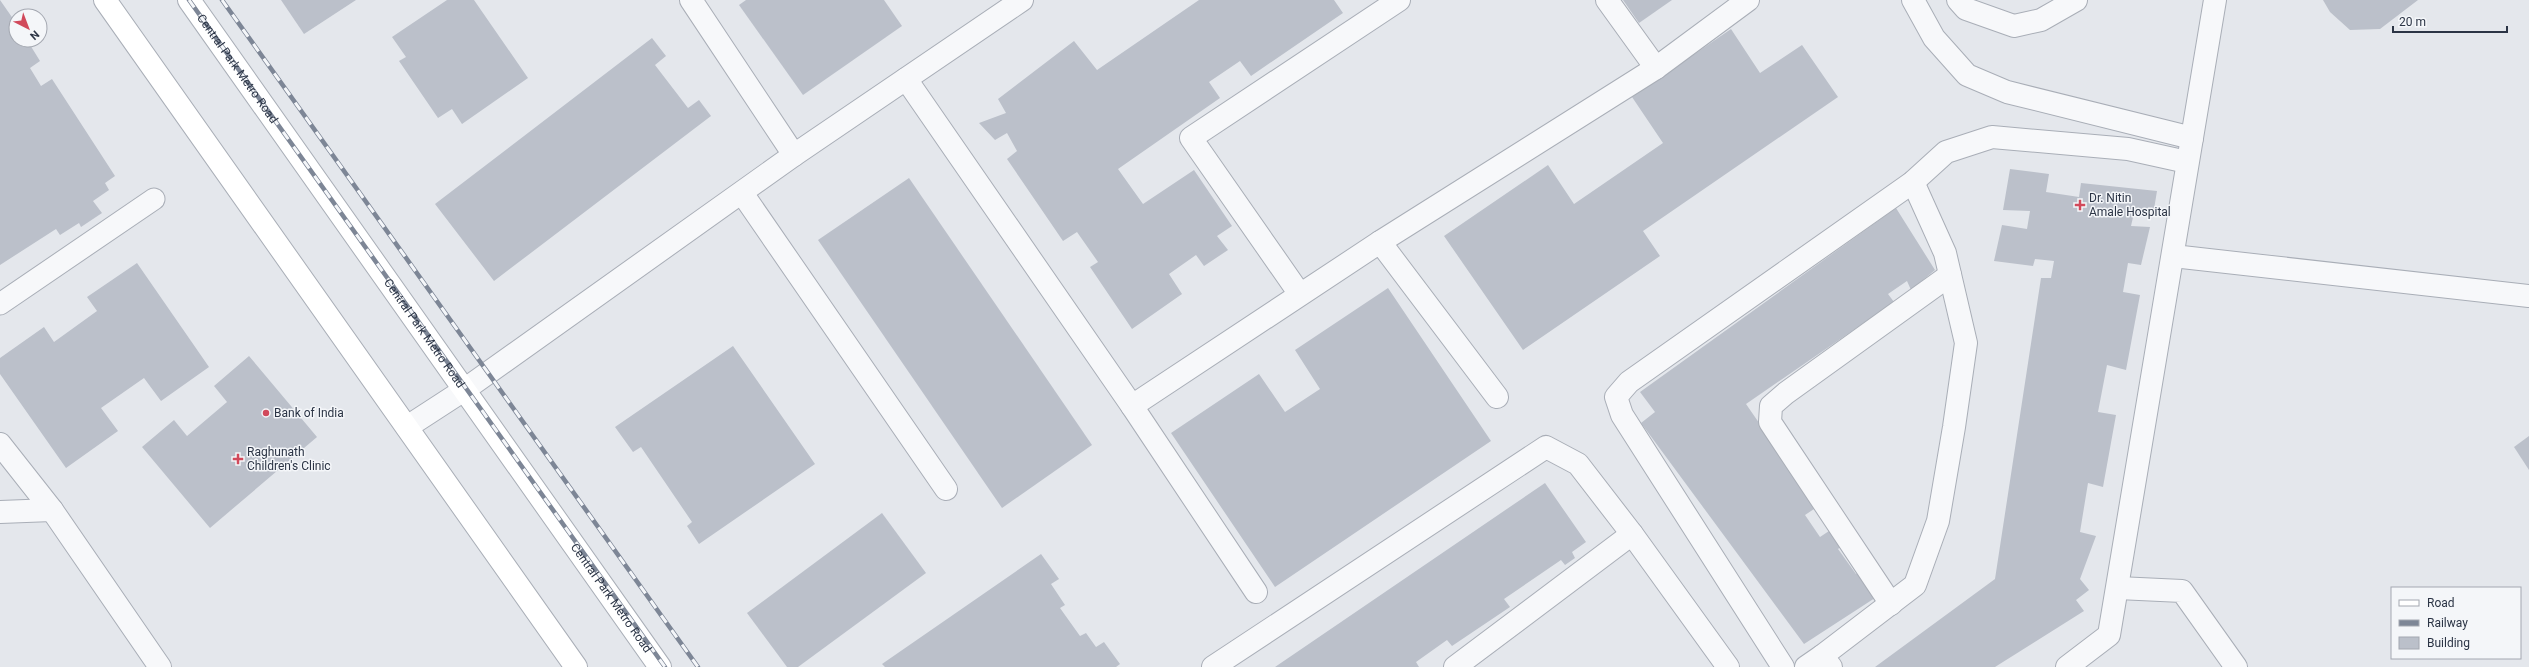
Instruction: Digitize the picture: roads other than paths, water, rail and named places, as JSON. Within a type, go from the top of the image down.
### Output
[{"type":"main road","points":[[105,0],[576,667]]},
{"type":"main road","name":"Central Park Metro Road","points":[[189,0],[660,667]]},
{"type":"street","points":[[691,0],[794,155]]},
{"type":"street","points":[[406,427],[464,390],[794,155],[1022,0]]},
{"type":"street","points":[[1299,293],[1190,138],[1399,0]]},
{"type":"street","points":[[1607,0],[1656,68]]},
{"type":"street","points":[[1132,406],[1299,293],[1656,68],[1748,0]]},
{"type":"street","points":[[1913,0],[1934,38],[1967,75],[2007,92],[2192,138]]},
{"type":"street","points":[[1958,0],[1966,9],[2014,26],[2042,20],[2076,0]]},
{"type":"street","points":[[2067,667],[2109,635],[2215,0]]},
{"type":"street","points":[[906,79],[1132,406],[1256,592]]},
{"type":"street","points":[[1783,667],[1622,415],[1616,397],[1629,382],[1913,182],[1946,152],[1992,137],[2128,149],[2187,162]]},
{"type":"street","points":[[1820,663],[1915,586],[1938,521],[1966,343],[1945,253],[1913,182]]},
{"type":"street","points":[[742,192],[946,489]]},
{"type":"street","points":[[1380,242],[1497,397]]},
{"type":"street","points":[[2173,256],[2529,296]]},
{"type":"street","points":[[1891,604],[1770,422],[1771,406],[1786,393],[1950,276]]},
{"type":"street","points":[[0,444],[52,510],[160,667]]},
{"type":"street","points":[[1213,667],[1546,447],[1578,464],[1632,534],[1728,667]]},
{"type":"street","points":[[0,512],[52,510]]},
{"type":"street","points":[[1454,667],[1632,534]]},
{"type":"street","points":[[2118,588],[2182,591],[2236,667]]},
{"type":"lane","points":[[0,304],[154,199]]},
{"type":"railway","points":[[189,0],[665,667]]},
{"type":"railway","points":[[222,0],[698,667]]},
{"type":"place","name":"Dr. Nitin Amale Hospital","points":[[2080,205]]},
{"type":"place","name":"Bank of India","points":[[266,413]]},
{"type":"place","name":"Raghunath Children's Clinic","points":[[238,459]]}]
